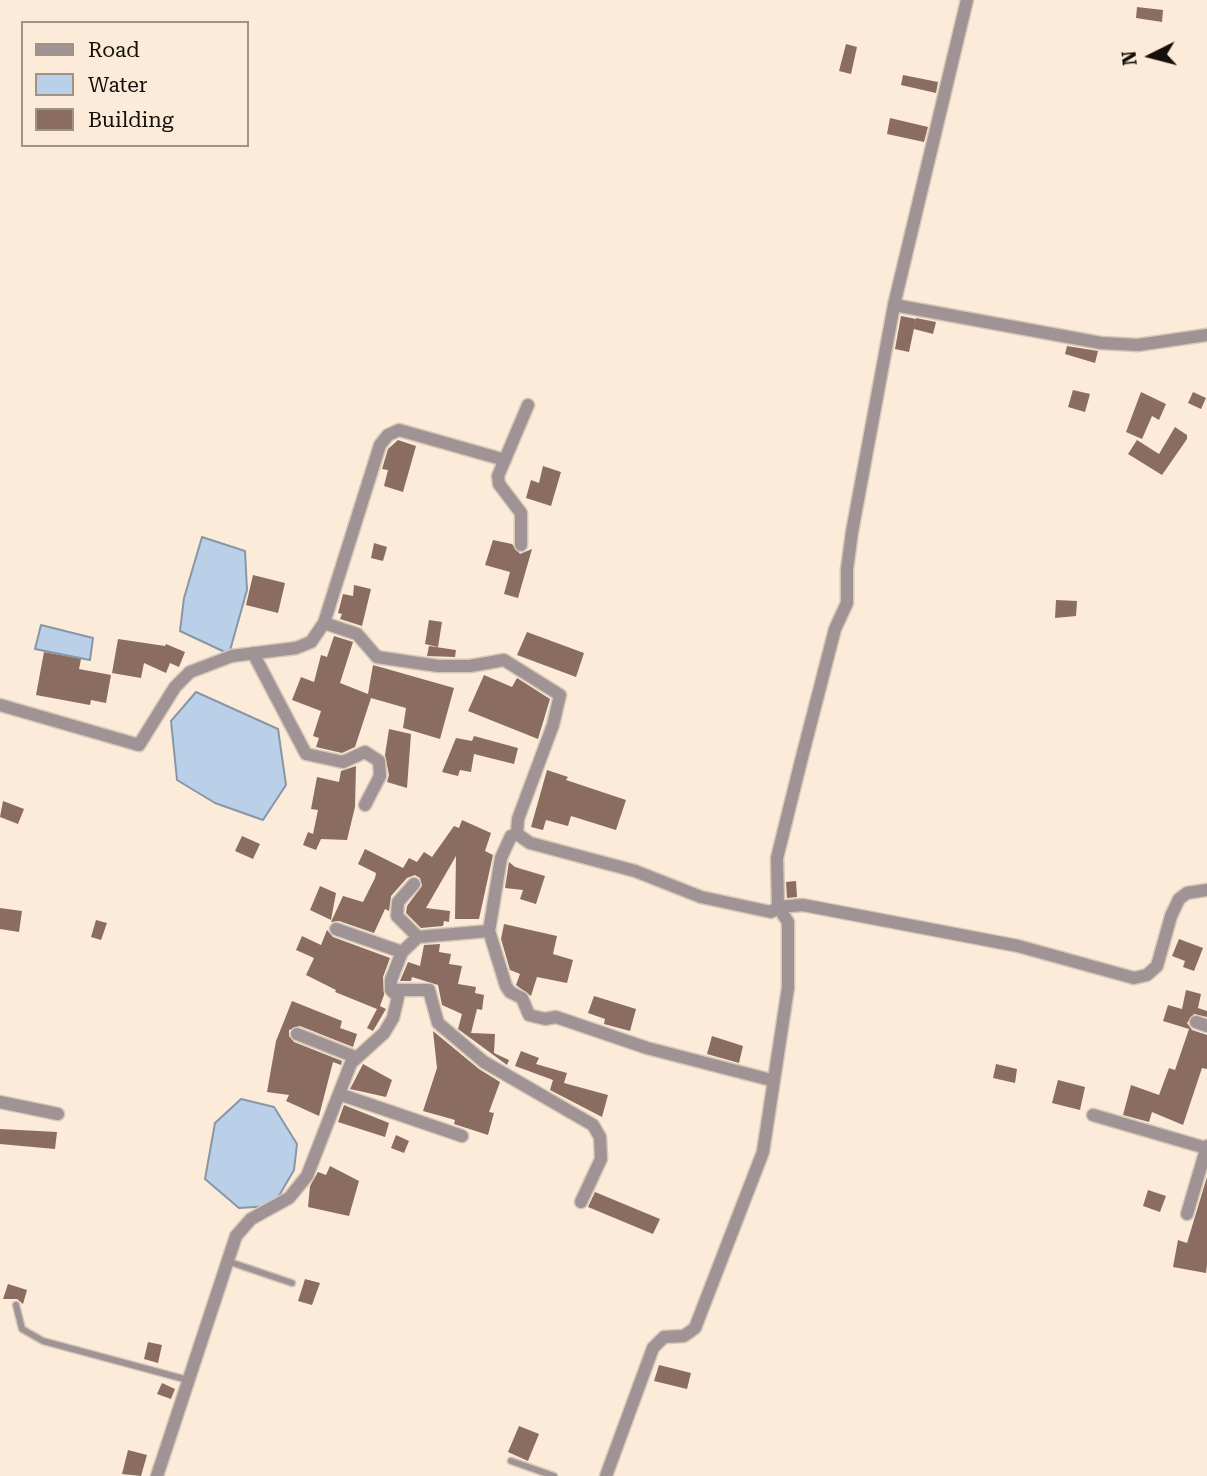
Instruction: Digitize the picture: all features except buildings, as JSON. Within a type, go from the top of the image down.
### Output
[{"type":"street","points":[[606,1476],[653,1348],[664,1337],[690,1333],[699,1320],[763,1152],[771,1080],[788,988],[788,922],[778,907],[778,858],[835,629],[848,603],[847,569],[852,532],[894,305],[967,0]]},
{"type":"street","points":[[894,305],[1101,344],[1138,345],[1207,335]]},
{"type":"street","points":[[521,545],[521,513],[499,484],[505,460],[528,405]]},
{"type":"street","points":[[0,705],[136,746],[144,741],[175,687],[190,672],[209,662],[296,648],[311,642],[324,623],[380,445],[388,435],[399,430],[505,460]]},
{"type":"street","points":[[324,623],[357,634],[377,657],[438,666],[470,666],[504,660],[561,695],[553,725],[518,819],[517,834]]},
{"type":"street","points":[[253,653],[306,754],[343,762],[365,752],[379,761],[380,776],[365,805]]},
{"type":"street","points":[[517,834],[530,843],[635,871],[701,897],[771,912],[778,907],[803,905],[1018,946],[1134,978],[1147,975],[1157,966],[1171,916],[1179,899],[1195,890],[1207,890]]},
{"type":"street","points":[[517,834],[512,836],[501,858],[489,932],[506,986],[522,998],[529,1015],[545,1019],[556,1017],[648,1048],[771,1080]]},
{"type":"street","points":[[414,884],[398,902],[397,916],[418,937]]},
{"type":"street","points":[[336,929],[402,952]]},
{"type":"street","points":[[157,1476],[227,1261],[242,1227],[289,1198],[307,1176],[355,1057],[388,1028],[398,997],[391,990],[391,980],[402,952],[418,937],[489,932]]},
{"type":"street","points":[[391,990],[429,990],[438,1023],[484,1062],[593,1125],[600,1137],[601,1159],[581,1202]]},
{"type":"street","points":[[297,1034],[355,1057]]},
{"type":"street","points":[[339,1094],[462,1136]]},
{"type":"street","points":[[0,1101],[58,1114]]},
{"type":"street","points":[[1093,1115],[1207,1147],[1187,1214]]},
{"type":"lane","points":[[227,1261],[292,1283]]},
{"type":"lane","points":[[16,1305],[22,1329],[43,1341],[188,1380]]},
{"type":"lane","points":[[511,1461],[554,1476]]},
{"type":"water","points":[[202,537],[245,551],[247,590],[229,654],[180,631],[184,598]]},
{"type":"water","points":[[41,625],[93,638],[90,660],[35,649]]},
{"type":"water","points":[[196,692],[278,729],[286,785],[263,820],[215,803],[177,780],[171,721]]},
{"type":"water","points":[[241,1099],[274,1107],[297,1144],[294,1170],[273,1206],[239,1208],[205,1179],[215,1123]]}]
